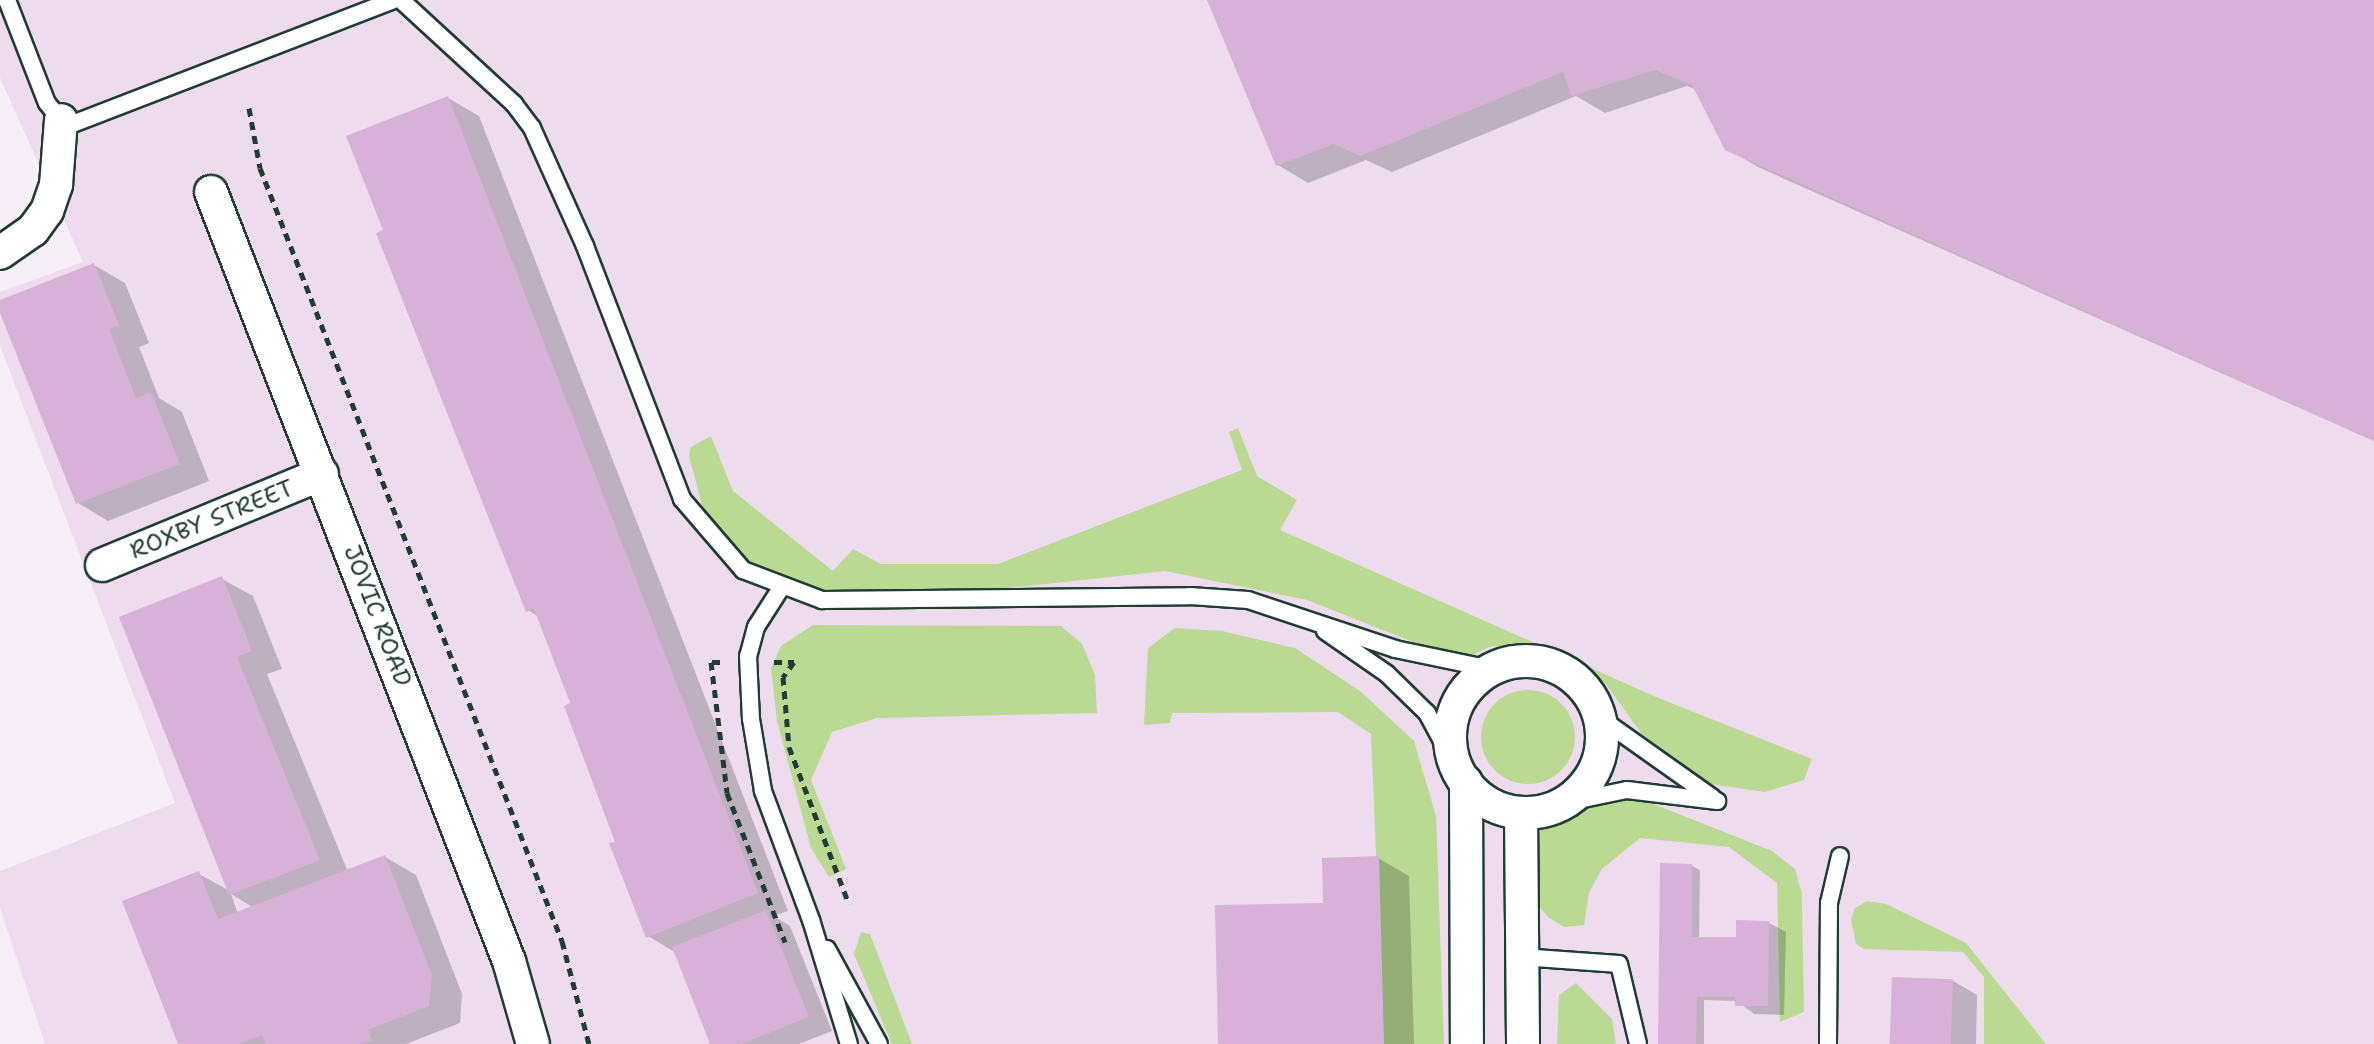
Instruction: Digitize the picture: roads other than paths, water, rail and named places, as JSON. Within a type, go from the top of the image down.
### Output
[{"type":"street","points":[[0,253],[33,230],[47,211],[56,185],[61,120]]},
{"type":"street","name":"JOVIC ROAD","points":[[211,192],[509,961],[533,1044]]},
{"type":"street","name":"ROXBY STREET","points":[[102,565],[322,474]]},
{"type":"street","points":[[1460,774],[1500,808],[1521,813],[1564,803],[1582,788],[1596,766],[1600,718],[1576,679],[1557,667],[1513,661],[1491,669],[1460,699],[1452,720],[1460,774],[1467,1044]]},
{"type":"street","points":[[1521,813],[1523,1044]]},
{"type":"lane","points":[[7,0],[47,103],[61,120],[85,119],[393,0]]},
{"type":"lane","points":[[401,0],[514,104],[532,128],[585,246],[682,499],[711,539],[743,570],[781,588],[822,600],[1190,596],[1248,600],[1395,649],[1491,669]]},
{"type":"lane","points":[[781,588],[756,627],[748,656],[751,719],[763,791],[811,920],[849,1044]]},
{"type":"lane","points":[[1306,618],[1387,674],[1427,713],[1460,774]]},
{"type":"lane","points":[[1564,803],[1627,790],[1717,801],[1600,718]]},
{"type":"lane","points":[[1828,1044],[1829,903],[1840,856]]},
{"type":"lane","points":[[811,920],[879,1044]]},
{"type":"lane","points":[[1521,957],[1619,964],[1638,1044]]}]
